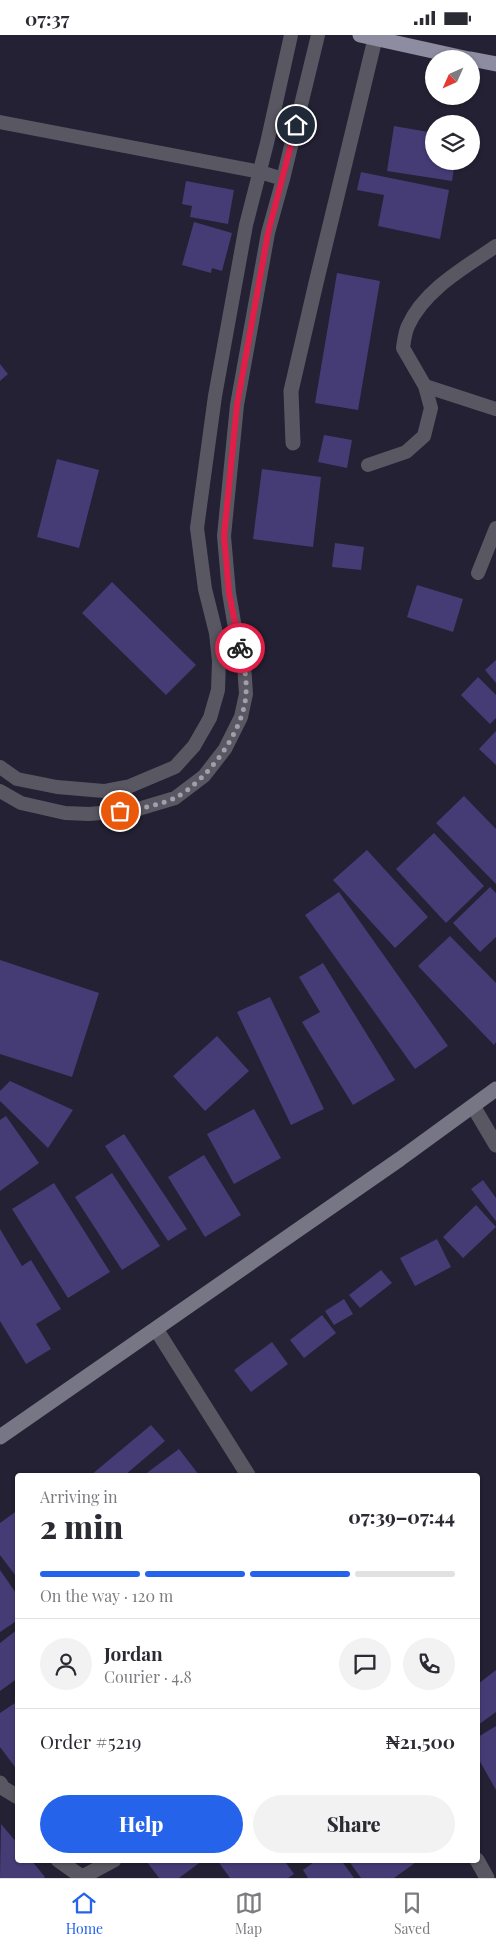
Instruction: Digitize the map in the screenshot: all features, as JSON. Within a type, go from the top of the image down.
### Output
[{"type":"main road","points":[[360,35],[427,50]]},
{"type":"main road","points":[[480,61],[496,64]]},
{"type":"street","points":[[294,443],[292,391],[375,39]]},
{"type":"street","points":[[0,1437],[392,1165],[496,1089]]},
{"type":"street","points":[[473,1106],[496,1145]]},
{"type":"street","points":[[156,1329],[247,1473]]},
{"type":"street","points":[[0,1783],[3,1788],[15,1795]]},
{"type":"street","points":[[62,1863],[82,1877],[108,1863]]},
{"type":"street","points":[[479,1863],[487,1878]]},
{"type":"lane","points":[[0,767],[17,779],[57,787],[104,791],[130,786],[175,767],[194,746],[210,718],[218,690],[219,661],[216,633],[205,589],[198,528],[215,396],[246,225],[291,35]]},
{"type":"lane","points":[[0,791],[21,803],[65,813],[89,814],[135,810],[175,798],[204,776],[225,749],[241,717],[246,694],[244,664],[229,593],[224,536],[237,405],[268,233],[318,35]]},
{"type":"lane","points":[[0,122],[260,172],[283,179]]},
{"type":"lane","points":[[368,465],[406,452],[424,436],[431,408],[425,386],[403,349],[407,327],[422,302],[457,273],[496,246]]},
{"type":"lane","points":[[425,386],[496,409]]},
{"type":"lane","points":[[478,573],[496,528]]},
{"type":"building","points":[[394,126],[425,131],[425,170],[454,170],[452,181],[387,171]]},
{"type":"building","points":[[361,172],[449,190],[440,239],[378,226],[384,195],[357,190]]},
{"type":"building","points":[[186,181],[234,190],[228,224],[190,217],[192,206],[182,204]]},
{"type":"building","points":[[194,222],[232,233],[222,271],[212,268],[211,273],[182,265]]},
{"type":"building","points":[[337,273],[380,281],[358,410],[315,403]]},
{"type":"building","points":[[0,364],[8,374],[0,381]]},
{"type":"building","points":[[324,435],[352,440],[347,468],[318,462]]},
{"type":"building","points":[[57,459],[99,470],[79,548],[37,537]]},
{"type":"building","points":[[262,469],[321,477],[313,547],[253,539]]},
{"type":"building","points":[[335,543],[364,547],[361,570],[332,567]]},
{"type":"building","points":[[112,582],[196,665],[166,695],[82,613]]},
{"type":"building","points":[[417,585],[463,599],[453,632],[407,617]]},
{"type":"building","points":[[496,660],[496,683],[485,670]]},
{"type":"building","points":[[478,677],[496,695],[496,718],[490,724],[461,695]]},
{"type":"building","points":[[496,731],[496,765],[479,749]]},
{"type":"building","points":[[464,796],[496,829],[496,884],[436,823]]},
{"type":"building","points":[[434,833],[484,886],[446,923],[396,869]]},
{"type":"building","points":[[367,850],[428,917],[395,948],[333,880]]},
{"type":"building","points":[[490,887],[496,893],[496,937],[480,952],[453,923]]},
{"type":"building","points":[[339,892],[448,1046],[415,1069],[305,915]]},
{"type":"building","points":[[450,936],[496,983],[496,1042],[494,1045],[418,966]]},
{"type":"building","points":[[0,960],[99,993],[72,1077],[0,1054]]},
{"type":"building","points":[[323,963],[395,1080],[353,1105],[302,1022],[320,1012],[299,977]]},
{"type":"building","points":[[270,997],[324,1109],[291,1125],[237,1012]]},
{"type":"building","points":[[217,1036],[249,1071],[205,1111],[173,1076]]},
{"type":"building","points":[[10,1081],[73,1110],[48,1148],[0,1101],[0,1091]]},
{"type":"building","points":[[254,1109],[281,1158],[234,1184],[207,1134]]},
{"type":"building","points":[[6,1116],[39,1163],[0,1191],[0,1120]]},
{"type":"building","points":[[124,1134],[187,1229],[168,1241],[105,1146]]},
{"type":"building","points":[[204,1155],[241,1215],[205,1237],[168,1177]]},
{"type":"building","points":[[112,1173],[160,1246],[122,1270],[75,1197]]},
{"type":"building","points":[[483,1180],[496,1198],[496,1221],[471,1189]]},
{"type":"building","points":[[54,1183],[110,1272],[68,1298],[12,1209]]},
{"type":"building","points":[[476,1205],[496,1227],[463,1258],[443,1237]]},
{"type":"building","points":[[0,1229],[22,1266],[31,1260],[61,1309],[36,1324],[51,1349],[26,1364],[0,1321]]},
{"type":"building","points":[[437,1239],[451,1267],[415,1286],[400,1258]]},
{"type":"building","points":[[381,1270],[392,1283],[360,1308],[349,1295]]},
{"type":"building","points":[[344,1299],[353,1314],[334,1325],[325,1311]]},
{"type":"building","points":[[322,1315],[336,1333],[304,1358],[290,1340]]},
{"type":"building","points":[[272,1342],[288,1364],[251,1392],[234,1370]]},
{"type":"building","points":[[151,1425],[165,1441],[127,1473],[93,1473]]},
{"type":"building","points":[[179,1449],[197,1473],[147,1473]]},
{"type":"building","points":[[15,1512],[15,1575],[0,1555],[0,1523]]},
{"type":"building","points":[[0,1570],[15,1592],[15,1622],[0,1632]]},
{"type":"building","points":[[15,1631],[15,1680],[0,1691],[0,1643]]},
{"type":"building","points":[[496,1670],[496,1712],[480,1724],[480,1682]]},
{"type":"building","points":[[15,1703],[15,1767],[0,1747],[0,1713]]},
{"type":"building","points":[[496,1726],[496,1790],[480,1762],[480,1736]]},
{"type":"building","points":[[1,1824],[15,1840],[15,1863],[33,1863],[45,1877],[0,1878]]},
{"type":"building","points":[[148,1863],[199,1863],[179,1878],[159,1878]]},
{"type":"building","points":[[219,1863],[286,1863],[294,1874],[288,1878],[230,1878]]},
{"type":"building","points":[[313,1863],[343,1863],[354,1878],[308,1878],[303,1870]]},
{"type":"building","points":[[350,1863],[415,1863],[394,1878],[361,1878]]},
{"type":"way so far","points":[[120,811],[135,810],[175,798],[204,776],[225,749],[241,717],[246,694],[244,664],[240,648]]},
{"type":"route","points":[[240,648],[229,593],[224,536],[237,405],[268,233],[296,125]]}]
